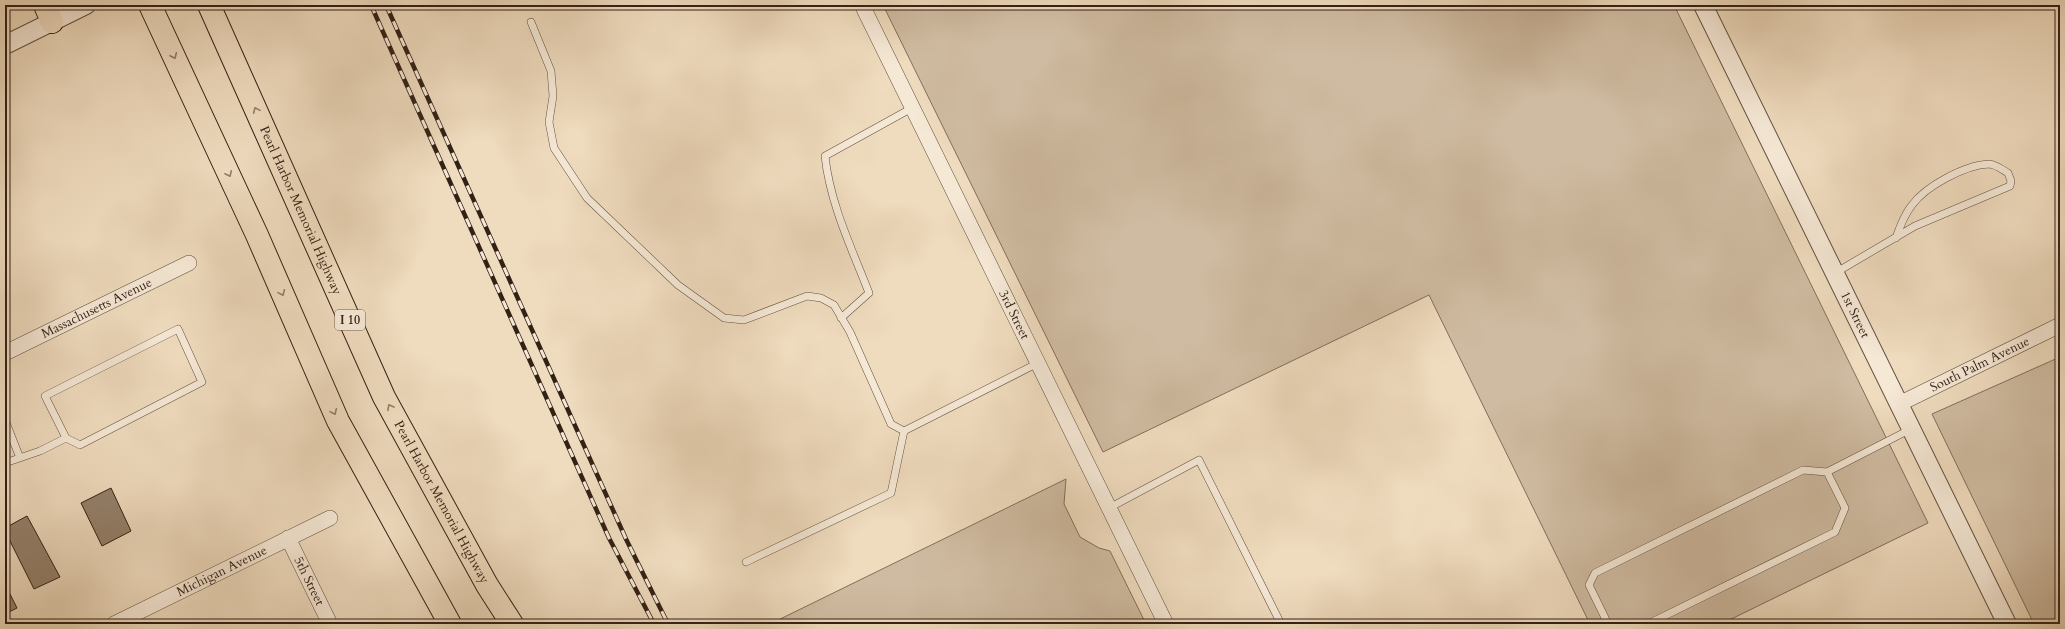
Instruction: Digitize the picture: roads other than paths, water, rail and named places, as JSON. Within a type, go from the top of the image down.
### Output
[{"type":"highway","name":"Pearl Harbor Memorial Highway","points":[[208,5],[384,397],[487,585],[512,624]]},
{"type":"highway","points":[[154,13],[257,235],[338,421],[450,624]]},
{"type":"street","points":[[5,45],[48,13],[86,5]]},
{"type":"street","name":"3rd Street","points":[[862,5],[1166,624]]},
{"type":"street","name":"1st Street","points":[[1703,5],[2008,624]]},
{"type":"street","name":"Massachusetts Avenue","points":[[5,354],[188,263]]},
{"type":"street","name":"South Palm Avenue","points":[[1899,404],[2060,325]]},
{"type":"street","name":"Michigan Avenue","points":[[114,624],[330,518]]},
{"type":"street","name":"5th Street","points":[[288,538],[330,624]]},
{"type":"lane","points":[[531,22],[551,71],[554,96],[549,122],[554,148],[587,198],[678,285],[724,318],[744,320],[808,296],[821,298],[834,306],[850,332],[891,424],[904,431]]},
{"type":"lane","points":[[841,318],[869,293],[838,214],[827,175],[825,156],[912,108]]},
{"type":"lane","points":[[1835,273],[1921,224],[2010,186],[2011,181],[2008,173],[1990,164],[1957,171],[1939,182],[1912,204],[1900,224],[1896,238]]},
{"type":"lane","points":[[178,329],[202,382],[80,445],[66,438],[45,396],[178,329]]},
{"type":"lane","points":[[904,431],[1038,363]]},
{"type":"lane","points":[[5,420],[20,458]]},
{"type":"lane","points":[[1608,624],[1589,585],[1595,573],[1803,470],[1827,472],[1912,429]]},
{"type":"lane","points":[[746,562],[891,492],[904,431]]},
{"type":"lane","points":[[5,463],[40,451],[66,438]]},
{"type":"lane","points":[[1109,508],[1199,460],[1281,624]]},
{"type":"lane","points":[[1648,624],[1835,532],[1845,508],[1827,472]]},
{"type":"railway","points":[[371,5],[609,538],[654,624]]},
{"type":"railway","points":[[386,5],[626,539],[668,624]]}]
